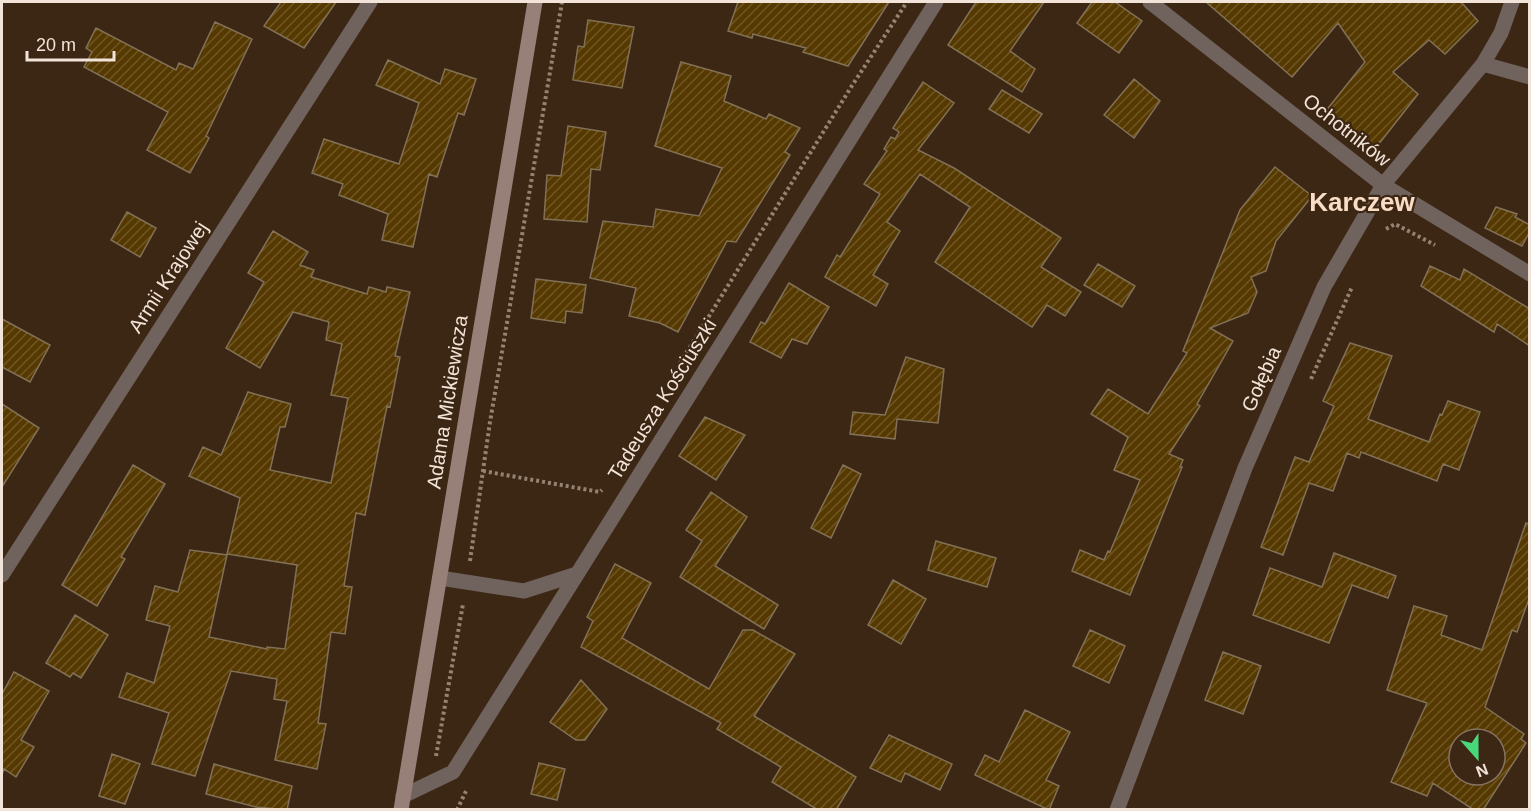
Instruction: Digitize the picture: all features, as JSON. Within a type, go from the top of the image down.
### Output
[{"type":"main road","name":"Adama Mickiewicza","points":[[402,803],[535,2]]},
{"type":"street","name":"Armii Krajowej","points":[[2,575],[370,2]]},
{"type":"street","name":"Tadeusza Kościuszki","points":[[453,772],[936,2]]},
{"type":"street","name":"Ochotników","points":[[1150,2],[1383,185],[1530,274]]},
{"type":"street","name":"Gołębia","points":[[1117,810],[1245,468],[1324,287],[1383,185],[1483,64],[1501,33],[1512,2]]},
{"type":"street","points":[[1483,64],[1530,77]]},
{"type":"street","points":[[440,578],[524,591],[577,574]]},
{"type":"street","points":[[402,803],[453,772]]},
{"type":"path","points":[[457,810],[465,794],[453,772],[435,763],[562,2]]},
{"type":"path","points":[[679,366],[853,84],[907,2]]},
{"type":"path","points":[[483,471],[600,492],[606,483]]},
{"type":"building","points":[[281,2],[336,2],[304,48],[264,26]]},
{"type":"building","points":[[738,2],[889,2],[848,66],[803,52],[806,48],[753,34],[752,38],[728,31]]},
{"type":"building","points":[[976,2],[1044,2],[1010,51],[1035,69],[1022,92],[948,45]]},
{"type":"building","points":[[1092,2],[1115,2],[1142,21],[1119,53],[1077,23]]},
{"type":"building","points":[[1206,2],[1461,2],[1478,21],[1445,54],[1429,40],[1393,72],[1418,94],[1378,145],[1368,146],[1325,112],[1365,62],[1338,23],[1292,77]]},
{"type":"building","points":[[588,20],[634,27],[622,88],[573,80],[578,46],[584,47]]},
{"type":"building","points":[[215,22],[252,39],[206,136],[209,138],[190,173],[147,150],[168,112],[84,67],[92,52],[86,48],[96,28],[176,70],[179,63],[193,69]]},
{"type":"building","points":[[388,60],[440,84],[445,69],[476,79],[464,115],[458,113],[437,177],[429,174],[413,247],[382,240],[388,214],[339,195],[343,184],[312,173],[324,139],[399,164],[419,103],[376,85]]},
{"type":"building","points":[[681,62],[731,76],[724,101],[766,119],[769,114],[800,128],[785,152],[790,155],[736,242],[727,241],[678,332],[660,323],[629,316],[636,288],[590,278],[603,221],[653,227],[656,209],[699,216],[722,168],[655,146]]},
{"type":"building","points":[[1134,79],[1160,101],[1134,138],[1104,115]]},
{"type":"building","points":[[923,82],[954,103],[918,150],[954,168],[1061,238],[1041,267],[1081,292],[1065,316],[1047,305],[1032,327],[935,262],[970,207],[920,174],[887,222],[900,231],[873,275],[888,284],[876,306],[825,277],[837,255],[840,257],[880,194],[864,184],[887,151],[884,149],[891,137],[895,139],[899,132],[893,128]]},
{"type":"building","points":[[1002,90],[1042,114],[1029,133],[989,109]]},
{"type":"building","points":[[568,126],[606,132],[600,170],[591,169],[587,222],[544,219],[547,175],[561,176]]},
{"type":"building","points":[[1275,167],[1312,196],[1276,241],[1266,271],[1251,277],[1257,292],[1248,313],[1210,328],[1233,341],[1197,404],[1200,406],[1169,454],[1183,460],[1180,467],[1182,467],[1130,595],[1072,571],[1080,550],[1104,560],[1108,551],[1110,552],[1140,480],[1114,470],[1128,437],[1091,414],[1108,389],[1148,414],[1187,353],[1183,351],[1240,210]]},
{"type":"building","points":[[1496,207],[1517,214],[1515,217],[1530,225],[1530,231],[1522,246],[1485,228]]},
{"type":"building","points":[[127,212],[156,228],[140,257],[111,240]]},
{"type":"building","points":[[273,231],[308,252],[300,265],[314,270],[311,277],[367,294],[369,287],[386,292],[387,287],[410,292],[395,356],[400,357],[390,407],[387,406],[365,515],[356,513],[344,586],[352,587],[345,634],[331,632],[318,723],[326,724],[317,769],[275,760],[287,701],[274,699],[277,679],[231,671],[195,776],[152,764],[169,713],[119,697],[127,673],[154,683],[170,626],[146,620],[155,586],[178,592],[190,550],[227,555],[209,637],[267,649],[267,647],[285,649],[297,565],[227,554],[240,498],[189,476],[203,447],[221,455],[248,392],[291,404],[285,427],[280,427],[270,470],[331,483],[348,398],[331,395],[342,344],[326,340],[329,322],[293,312],[260,368],[226,348],[264,282],[248,273]]},
{"type":"building","points":[[1098,264],[1135,286],[1122,307],[1084,285]]},
{"type":"building","points":[[1430,266],[1460,280],[1464,269],[1530,309],[1530,346],[1497,324],[1494,332],[1421,286]]},
{"type":"building","points":[[536,279],[586,285],[582,313],[566,311],[565,323],[531,318]]},
{"type":"building","points":[[789,283],[829,307],[807,344],[792,339],[781,358],[750,342],[761,322],[765,324]]},
{"type":"building","points":[[2,319],[50,345],[30,382],[2,367]]},
{"type":"building","points":[[1350,343],[1392,356],[1368,419],[1429,442],[1448,401],[1480,412],[1459,470],[1443,464],[1437,481],[1361,452],[1359,458],[1347,453],[1333,491],[1309,483],[1283,555],[1261,547],[1295,457],[1309,462],[1334,406],[1323,401]]},
{"type":"building","points":[[906,357],[944,369],[938,423],[897,419],[895,439],[850,434],[853,412],[885,415]]},
{"type":"building","points":[[2,404],[39,428],[2,487]]},
{"type":"building","points":[[705,417],[745,435],[716,480],[679,456]]},
{"type":"building","points":[[133,465],[165,484],[121,557],[125,559],[97,606],[62,585]]},
{"type":"building","points":[[843,465],[861,474],[831,538],[811,528]]},
{"type":"building","points":[[711,492],[747,517],[715,566],[778,605],[764,629],[680,577],[702,541],[686,530]]},
{"type":"building","points":[[1526,523],[1530,524],[1530,596],[1517,632],[1512,630],[1485,707],[1524,734],[1521,739],[1526,743],[1507,773],[1507,727],[1447,727],[1447,787],[1498,787],[1483,810],[1474,810],[1433,783],[1427,796],[1391,782],[1427,703],[1387,690],[1414,606],[1447,616],[1441,635],[1482,650]]},
{"type":"building","points":[[936,541],[996,558],[987,587],[928,570]]},
{"type":"building","points":[[1334,553],[1396,576],[1388,598],[1352,585],[1329,643],[1253,615],[1270,568],[1322,587]]},
{"type":"building","points":[[615,564],[651,583],[622,638],[709,689],[743,630],[753,630],[795,654],[754,716],[856,777],[836,810],[818,810],[772,782],[781,767],[717,729],[721,723],[581,647],[593,621],[587,617]]},
{"type":"building","points":[[893,580],[926,599],[901,644],[868,625]]},
{"type":"building","points":[[75,615],[108,635],[81,678],[73,673],[70,677],[46,663]]},
{"type":"building","points":[[1090,630],[1125,646],[1109,683],[1073,666]]},
{"type":"building","points":[[1223,652],[1261,666],[1243,714],[1205,700]]},
{"type":"building","points":[[14,672],[49,691],[21,740],[34,747],[16,777],[4,769],[2,774],[2,694]]},
{"type":"building","points":[[581,680],[607,709],[585,740],[576,740],[550,722]]},
{"type":"building","points":[[1025,710],[1070,732],[1046,780],[1059,786],[1049,810],[975,775],[985,755],[999,762]]},
{"type":"building","points":[[889,735],[952,764],[940,790],[905,773],[901,782],[870,768]]},
{"type":"building","points":[[112,754],[140,764],[125,804],[99,796]]},
{"type":"building","points":[[539,763],[565,769],[557,800],[531,794]]},
{"type":"building","points":[[214,764],[292,786],[287,810],[256,807],[206,794]]},
{"type":"district","name":"Karczew","points":[[1362,202]]}]
